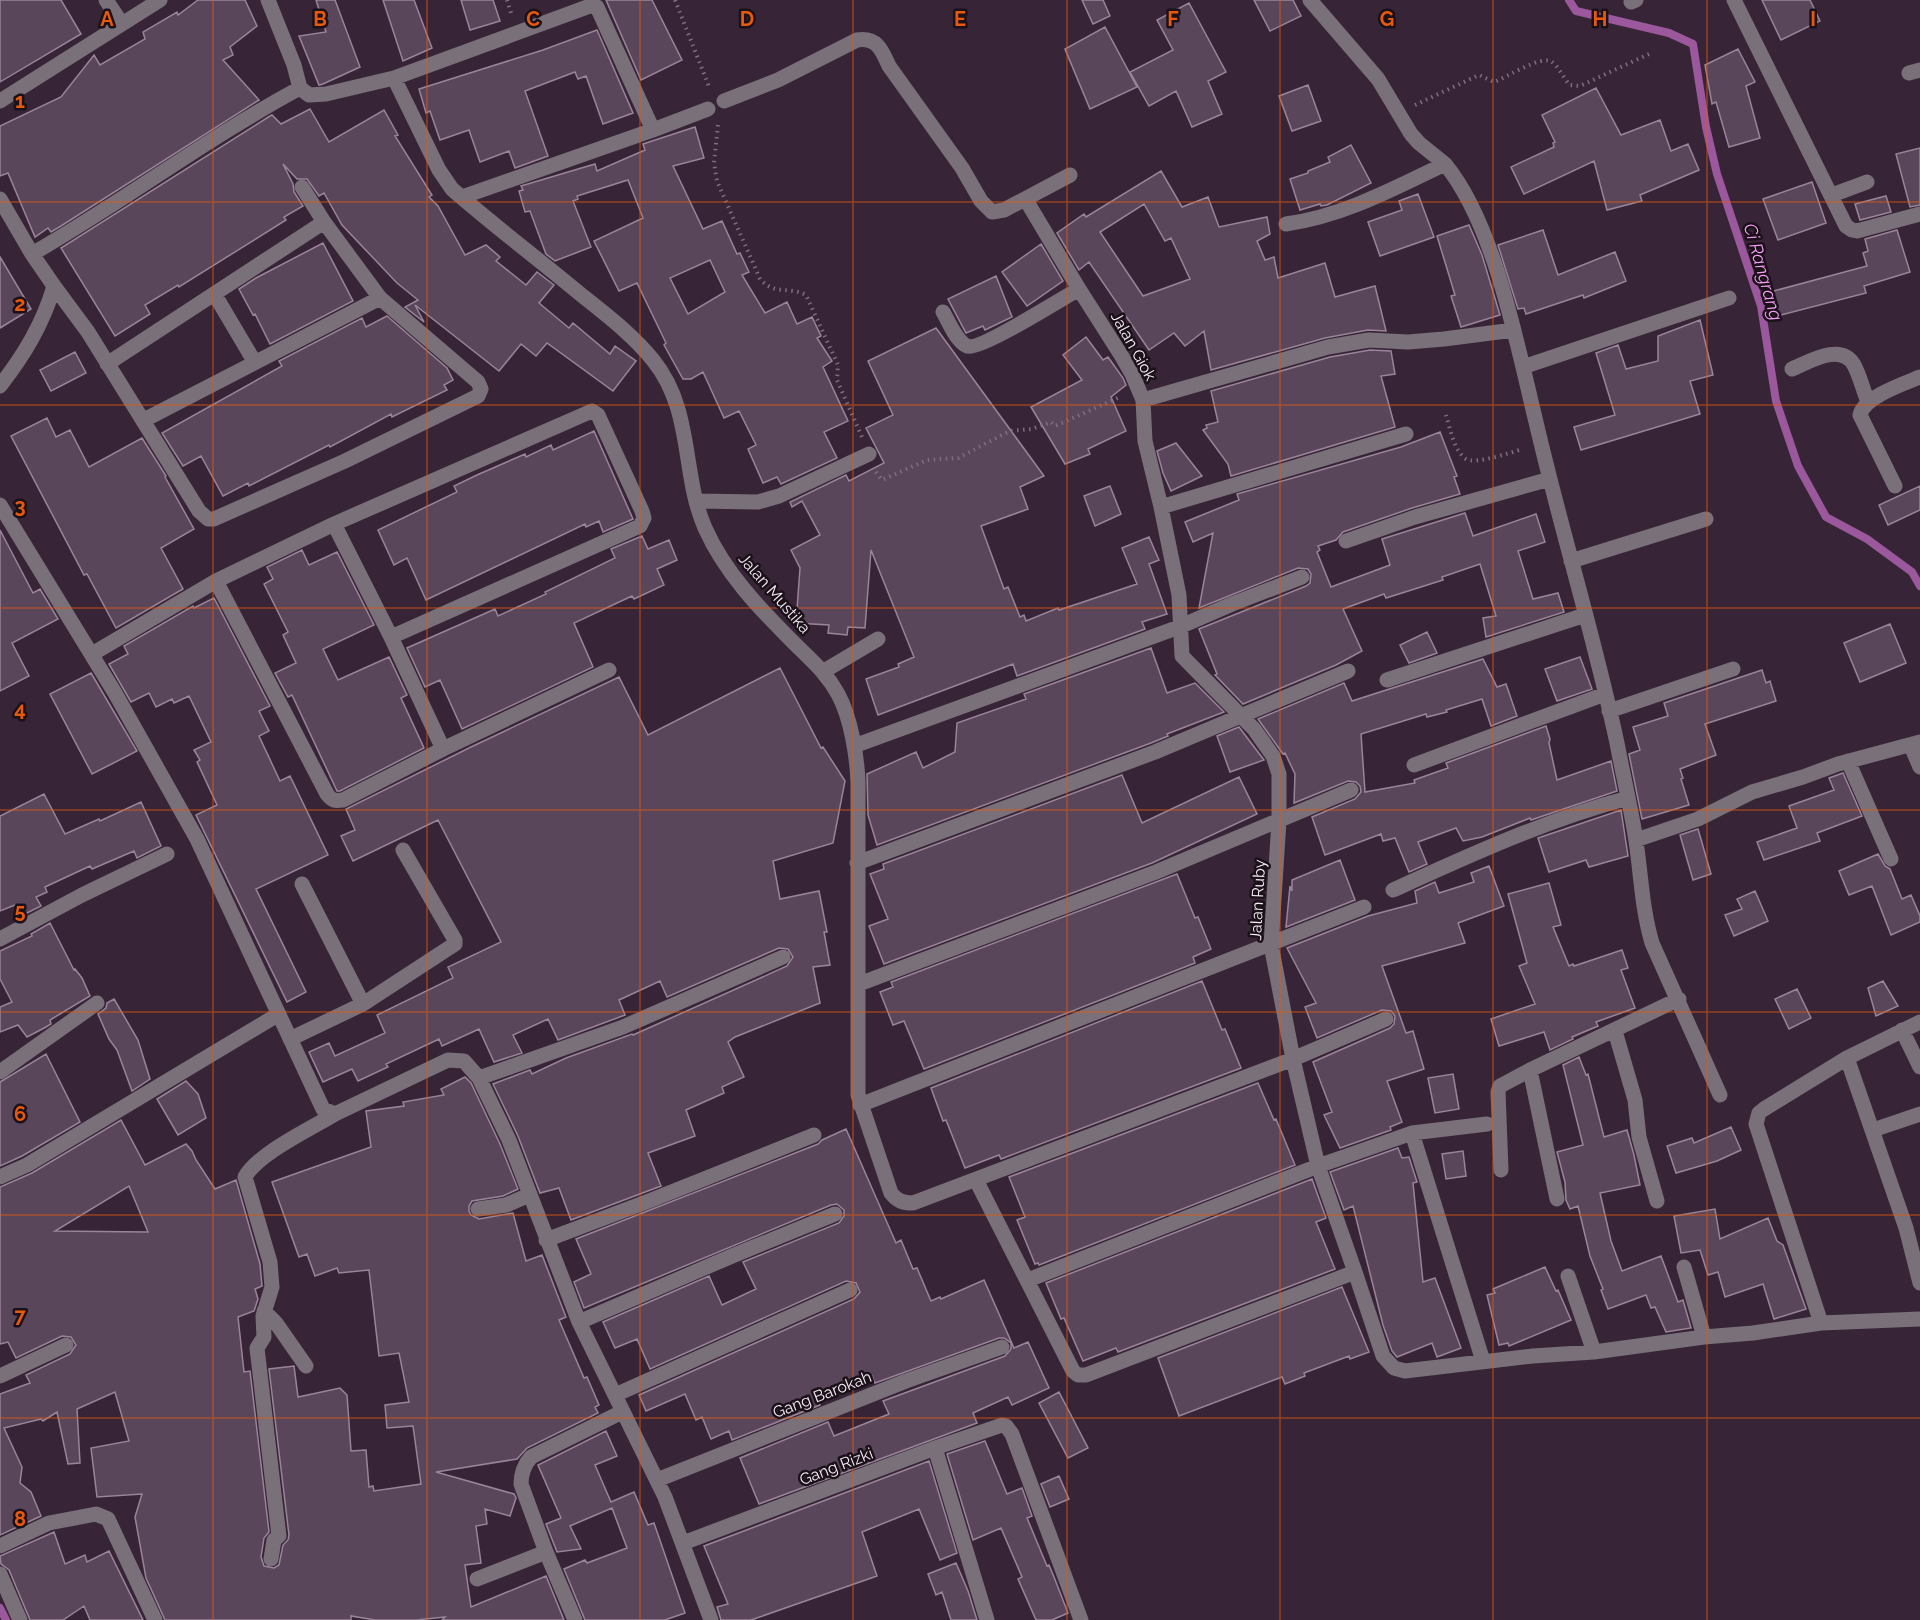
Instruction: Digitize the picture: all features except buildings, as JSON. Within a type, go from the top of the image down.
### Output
[{"type":"street","points":[[106,0],[122,24]]},
{"type":"street","points":[[0,101],[160,0]]},
{"type":"street","points":[[268,0],[294,65],[300,88],[309,95],[326,94],[394,78],[594,6],[598,9],[653,130]]},
{"type":"street","points":[[1310,0],[1378,79],[1419,143],[1444,164],[1460,184],[1486,240],[1514,330],[1609,711],[1636,840],[1647,927],[1720,1095]]},
{"type":"street","points":[[1734,0],[1844,223],[1857,231],[1920,214]]},
{"type":"street","points":[[723,101],[778,80],[857,40],[867,39],[874,42],[882,52],[889,66],[992,212],[1004,210],[1026,200],[1070,175]]},
{"type":"street","name":"Jalan Mustika","points":[[394,78],[439,170],[452,189],[619,325],[655,363],[678,408],[697,501],[704,526],[715,549],[762,610],[824,671],[839,696],[854,746],[858,783],[858,1086],[860,1105],[895,1199],[903,1203],[913,1203],[976,1179]]},
{"type":"street","points":[[32,254],[257,111],[300,88]]},
{"type":"street","points":[[462,198],[653,130],[713,114]]},
{"type":"street","points":[[1286,224],[1312,220],[1350,208],[1444,164]]},
{"type":"street","points":[[1832,195],[1867,182]]},
{"type":"street","points":[[0,199],[32,254],[88,332],[199,511],[208,519],[214,519],[345,461],[478,396],[481,389],[478,382],[380,298],[324,222],[302,187]]},
{"type":"street","name":"Jalan Giok","points":[[1026,200],[1121,355],[1141,395],[1145,441],[1179,595],[1179,627]]},
{"type":"street","points":[[106,364],[324,222]]},
{"type":"street","points":[[0,386],[32,341],[47,310],[54,286]]},
{"type":"street","points":[[943,312],[957,336],[966,345],[972,347],[1009,329],[1079,289]]},
{"type":"street","points":[[215,295],[254,362]]},
{"type":"street","points":[[144,420],[380,298]]},
{"type":"street","points":[[1523,367],[1729,298]]},
{"type":"street","points":[[1141,395],[1338,345],[1369,340],[1425,341],[1473,337],[1514,330]]},
{"type":"street","points":[[1792,369],[1832,354],[1846,357],[1853,363],[1868,402]]},
{"type":"street","points":[[1895,486],[1860,415],[1862,408],[1868,402],[1920,377]]},
{"type":"street","points":[[92,654],[216,581],[334,524],[592,411],[598,415],[642,511],[644,518],[640,526],[391,637]]},
{"type":"street","points":[[1161,507],[1406,434]]},
{"type":"street","points":[[697,501],[758,502],[779,496],[869,454]]},
{"type":"street","points":[[1346,541],[1415,517],[1550,478]]},
{"type":"street","points":[[0,506],[92,654],[197,839],[320,1105],[326,1112],[335,1114]]},
{"type":"street","points":[[1571,561],[1706,519]]},
{"type":"street","points":[[334,524],[391,637],[443,749]]},
{"type":"street","points":[[854,746],[1179,627],[1302,577]]},
{"type":"street","points":[[216,581],[330,798],[336,801],[343,800],[443,749],[609,670]]},
{"type":"street","points":[[1387,680],[1585,615]]},
{"type":"street","name":"Jalan Ruby","points":[[1179,627],[1182,656],[1242,716],[1268,748],[1276,764],[1280,785],[1272,945],[1293,1059],[1318,1166],[1383,1356],[1394,1368],[1405,1371],[1483,1361]]},
{"type":"street","points":[[824,671],[878,639]]},
{"type":"street","points":[[1609,711],[1733,669]]},
{"type":"street","points":[[857,863],[1155,752],[1348,671]]},
{"type":"street","points":[[1414,765],[1605,694]]},
{"type":"street","points":[[1636,840],[1698,819],[1752,792],[1848,761],[1916,744],[1920,767]]},
{"type":"street","points":[[1848,761],[1891,859]]},
{"type":"street","points":[[859,984],[1146,876],[1351,790]]},
{"type":"street","points":[[1393,890],[1554,820],[1628,798]]},
{"type":"street","points":[[290,1039],[363,1004],[455,944],[455,940],[403,850]]},
{"type":"street","points":[[0,939],[82,895],[167,854]]},
{"type":"street","points":[[302,884],[363,1004]]},
{"type":"street","points":[[860,1105],[1364,907]]},
{"type":"street","points":[[479,1078],[622,1027],[783,957]]},
{"type":"street","points":[[1501,1170],[1499,1088],[1530,1070],[1679,999]]},
{"type":"street","points":[[0,1072],[97,1003]]},
{"type":"street","points":[[0,1177],[27,1165],[279,1014]]},
{"type":"street","points":[[1355,1272],[1078,1376],[1073,1371],[976,1179],[1293,1059],[1386,1020]]},
{"type":"street","points":[[1821,1323],[1756,1124],[1759,1113],[1847,1058],[1920,1022]]},
{"type":"street","points":[[1902,1030],[1920,1067]]},
{"type":"street","points":[[1615,1031],[1635,1100],[1639,1137],[1658,1201]]},
{"type":"street","points":[[1847,1058],[1873,1130],[1913,1227],[1920,1283]]},
{"type":"street","points":[[271,1559],[274,1540],[279,1536],[257,1348],[264,1337],[264,1311],[272,1287],[271,1268],[245,1177],[262,1157],[335,1114],[448,1060],[464,1061],[479,1078],[509,1140],[579,1322],[657,1480],[683,1543],[706,1618]]},
{"type":"street","points":[[1530,1070],[1557,1199]]},
{"type":"street","points":[[1873,1130],[1920,1114]]},
{"type":"street","points":[[1028,1280],[1318,1166],[1412,1133],[1487,1124]]},
{"type":"street","points":[[1412,1133],[1483,1361],[1594,1352],[1821,1323],[1920,1319]]},
{"type":"street","points":[[546,1240],[814,1135]]},
{"type":"street","points":[[478,1209],[506,1205],[529,1195]]},
{"type":"street","points":[[579,1322],[835,1214]]},
{"type":"street","points":[[1684,1267],[1704,1337]]},
{"type":"street","points":[[1568,1276],[1594,1352]]},
{"type":"street","points":[[615,1395],[850,1290]]},
{"type":"street","points":[[264,1311],[276,1323],[306,1365]]},
{"type":"street","points":[[0,1376],[66,1345]]},
{"type":"street","name":"Gang Barokah","points":[[657,1480],[906,1381],[1002,1347]]},
{"type":"street","points":[[575,1620],[546,1552],[521,1484],[521,1476],[526,1462],[531,1457],[622,1412]]},
{"type":"street","name":"Gang Rizki","points":[[683,1543],[1002,1425],[1006,1426],[1012,1434],[1082,1620]]},
{"type":"street","points":[[935,1448],[987,1620]]},
{"type":"street","points":[[0,1546],[49,1523],[101,1515],[108,1519],[155,1620]]},
{"type":"street","points":[[477,1579],[546,1552]]},
{"type":"street","points":[[0,1574],[20,1620]]},
{"type":"path","points":[[675,0],[711,91]]},
{"type":"path","points":[[1399,114],[1479,75],[1494,82],[1538,61],[1549,60],[1554,63],[1570,85],[1580,86],[1648,54]]},
{"type":"path","points":[[713,114],[714,163],[717,181],[740,237],[766,287],[784,292],[799,291],[806,295],[839,368],[837,380],[882,480],[927,460],[958,458],[1010,431],[1032,429],[1051,422],[1055,426],[1141,395]]},
{"type":"path","points":[[1446,415],[1460,451],[1466,459],[1474,461],[1541,443]]},
{"type":"waterway","name":"Ci Rangrang","points":[[1569,0],[1576,11],[1669,33],[1693,44],[1706,127],[1717,174],[1761,306],[1776,401],[1798,466],[1826,517],[1867,539],[1912,572],[1920,586]]},
{"type":"waterway","points":[[0,1608],[6,1620]]}]
